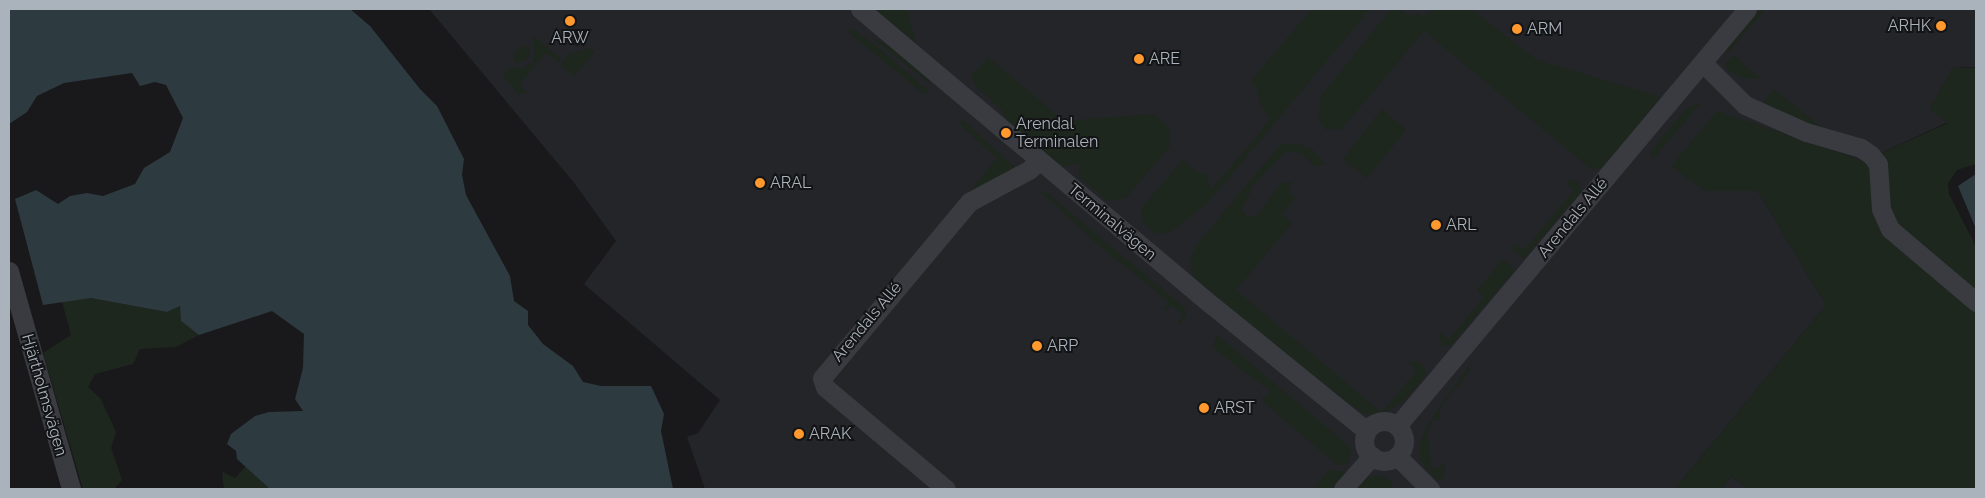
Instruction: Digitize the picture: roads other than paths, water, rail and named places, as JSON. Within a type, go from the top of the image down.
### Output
[{"type":"street","name":"Terminalvägen","points":[[860,9],[1039,161],[1367,431]]},
{"type":"street","name":"Arendals Allé","points":[[1397,426],[1747,9]]},
{"type":"street","points":[[1703,63],[1745,105],[1806,132],[1861,148],[1871,155],[1878,164],[1881,209],[1890,229],[1976,302]]},
{"type":"street","name":"Arendals Allé","points":[[946,489],[825,387],[822,378],[969,202],[1029,170],[1039,161]]},
{"type":"street","name":"Hjärtholmsvägen","points":[[9,271],[71,489]]},
{"type":"street","points":[[1381,422],[1397,426],[1404,441],[1397,456],[1383,461],[1372,456],[1365,445],[1367,431],[1381,422]]},
{"type":"street","points":[[1343,489],[1372,456]]},
{"type":"street","points":[[1397,456],[1430,489]]},
{"type":"place","name":"ARW","points":[[570,21]]},
{"type":"place","name":"ARHK","points":[[1941,26]]},
{"type":"place","name":"ARM","points":[[1517,29]]},
{"type":"place","name":"ARE","points":[[1139,59]]},
{"type":"place","name":"Arendal Terminalen","points":[[1006,133]]},
{"type":"place","name":"ARAL","points":[[760,183]]},
{"type":"place","name":"ARL","points":[[1436,225]]},
{"type":"place","name":"ARP","points":[[1037,346]]},
{"type":"place","name":"ARST","points":[[1204,408]]},
{"type":"place","name":"ARAK","points":[[799,434]]}]
